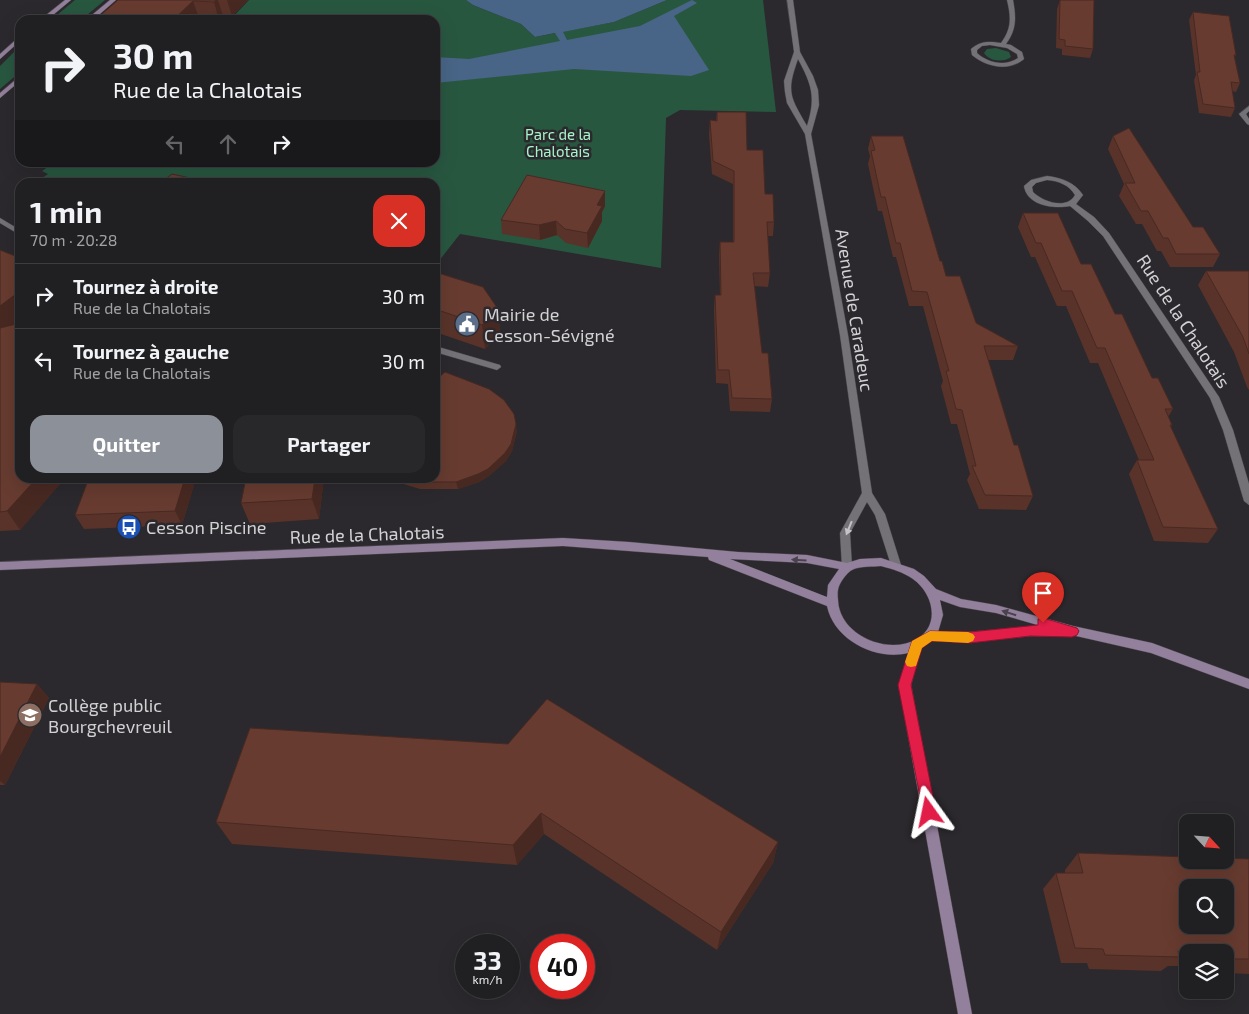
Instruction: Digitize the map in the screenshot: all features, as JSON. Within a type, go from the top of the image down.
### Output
[{"type":"main road","points":[[49,15],[68,0]]},
{"type":"main road","points":[[95,15],[112,0]]},
{"type":"main road","points":[[0,57],[15,43]]},
{"type":"main road","points":[[0,96],[15,82]]},
{"type":"main road","name":"Rue de la Chalotais","points":[[0,566],[563,542],[621,544],[705,553],[823,561],[847,567]]},
{"type":"main road","name":"Rue de la Chalotais","points":[[705,553],[831,603]]},
{"type":"main road","points":[[881,562],[896,565],[911,572],[924,582],[933,593],[939,608],[937,623],[930,636],[916,645],[901,650],[884,649],[868,645],[852,636],[840,625],[833,612],[831,603],[833,586],[847,567],[881,562]]},
{"type":"main road","points":[[933,593],[960,603],[996,609],[1072,631],[1152,648],[1249,684]]},
{"type":"main road","points":[[930,636],[970,637],[1030,630],[1072,631]]},
{"type":"main road","points":[[916,645],[905,685],[965,1014]]},
{"type":"street","name":"Avenue de Caradeuc","points":[[790,0],[797,52],[804,68],[811,76],[815,93],[816,110],[808,134]]},
{"type":"street","points":[[1003,44],[1013,30],[1014,22],[1010,0]]},
{"type":"street","points":[[1003,44],[1014,48],[1020,53],[1022,56],[1019,61],[1010,64],[991,64],[980,60],[973,52],[980,45],[1003,44]]},
{"type":"street","name":"Avenue de Caradeuc","points":[[797,52],[787,81],[790,103],[808,134],[844,335],[867,493],[880,514],[896,565]]},
{"type":"street","points":[[1249,108],[1242,114],[1249,124]]},
{"type":"street","points":[[1044,179],[1063,181],[1074,187],[1079,195],[1072,204],[1054,205],[1042,202],[1029,193],[1028,186],[1034,181],[1044,179]]},
{"type":"street","name":"Rue de la Chalotais","points":[[1072,204],[1091,219],[1106,235],[1214,397],[1228,430],[1249,501]]},
{"type":"street","points":[[0,220],[15,230]]},
{"type":"street","points":[[440,350],[497,367]]},
{"type":"street","points":[[847,567],[846,533],[867,493]]},
{"type":"green space","points":[[75,0],[105,0],[87,15],[57,15]]},
{"type":"green space","name":"Parc de la Chalotais","points":[[249,0],[466,0],[473,5],[521,24],[535,37],[614,22],[667,0],[763,0],[776,112],[680,110],[666,118],[661,268],[460,234],[440,260],[440,178],[42,178],[48,174],[42,171],[48,167],[440,167],[440,15],[235,15]]},
{"type":"green space","points":[[996,48],[1009,52],[1011,57],[1004,60],[996,60],[989,58],[984,53],[987,49]]},
{"type":"green space","points":[[15,51],[15,76],[0,89],[0,66]]},
{"type":"water","points":[[466,0],[667,0],[614,22],[563,32],[567,40],[640,26],[692,0],[697,3],[674,16],[709,70],[691,76],[574,69],[440,82],[440,57],[469,59],[560,41],[555,33],[535,37],[521,24],[473,5]]},
{"type":"building","points":[[118,0],[216,0],[214,2],[193,1],[178,15],[101,15]]},
{"type":"building","points":[[1060,0],[1094,0],[1093,49],[1065,46],[1065,40],[1059,39]]},
{"type":"building","points":[[1193,12],[1229,16],[1240,83],[1231,82],[1235,108],[1203,104],[1197,72],[1200,72]]},
{"type":"building","points":[[717,112],[746,112],[747,150],[763,150],[765,194],[773,194],[774,222],[767,222],[770,273],[753,273],[762,353],[768,353],[772,399],[732,398],[729,370],[718,370],[715,295],[721,295],[720,242],[734,242],[734,171],[713,161],[710,120],[717,121]]},
{"type":"building","points":[[1129,128],[1193,227],[1203,227],[1220,254],[1176,254],[1168,238],[1163,238],[1148,211],[1141,211],[1125,183],[1135,183],[1113,136]]},
{"type":"building","points":[[871,136],[903,136],[946,276],[960,276],[976,323],[1018,346],[984,346],[1014,445],[1018,445],[1033,496],[985,495],[972,466],[976,466],[962,410],[956,409],[946,371],[949,371],[927,292],[912,291],[900,243],[896,243],[885,197],[881,197],[871,151],[875,150]]},
{"type":"building","points":[[172,174],[190,178],[166,178]]},
{"type":"building","points":[[527,175],[605,191],[597,205],[602,206],[587,233],[565,229],[556,221],[539,225],[501,220]]},
{"type":"building","points":[[1023,213],[1058,213],[1081,264],[1091,264],[1115,314],[1122,314],[1152,378],[1158,378],[1173,409],[1165,409],[1172,425],[1170,425],[1218,529],[1163,527],[1137,460],[1154,460],[1105,348],[1097,348],[1072,291],[1062,291],[1041,243],[1036,243]]},
{"type":"building","points":[[0,250],[15,256],[15,295],[0,306]]},
{"type":"building","points":[[1206,271],[1249,271],[1249,354],[1243,337]]},
{"type":"building","points":[[440,274],[483,287],[498,309],[482,325],[440,311]]},
{"type":"building","points":[[15,324],[15,483],[32,483],[7,511],[0,512],[0,328]]},
{"type":"building","points":[[445,372],[489,389],[504,400],[514,414],[516,424],[511,444],[505,453],[488,469],[456,482],[440,482],[440,376]]},
{"type":"building","points":[[87,483],[183,483],[175,511],[75,515]]},
{"type":"building","points":[[245,483],[314,483],[312,499],[241,503]]},
{"type":"building","points":[[0,682],[37,684],[0,757]]},
{"type":"building","points":[[547,699],[778,842],[721,932],[541,813],[513,845],[216,822],[250,728],[508,744]]},
{"type":"building","points":[[1078,853],[1179,857],[1179,869],[1234,869],[1234,858],[1249,859],[1249,959],[1234,959],[1234,944],[1179,944],[1179,957],[1105,955],[1103,949],[1075,948],[1056,873],[1083,873]]},
{"type":"slow traffic","points":[[911,662],[916,645],[930,636],[968,637]]},
{"type":"place","name":"Mairie de Cesson-Sévigné","points":[[467,324]]},
{"type":"place","name":"Cesson Piscine","points":[[129,527]]},
{"type":"place","name":"Collège public Bourgchevreuil","points":[[30,715]]},
{"type":"route","points":[[929,812],[905,685],[916,645],[930,636],[970,637],[1030,630],[1072,631],[1043,623]]}]
